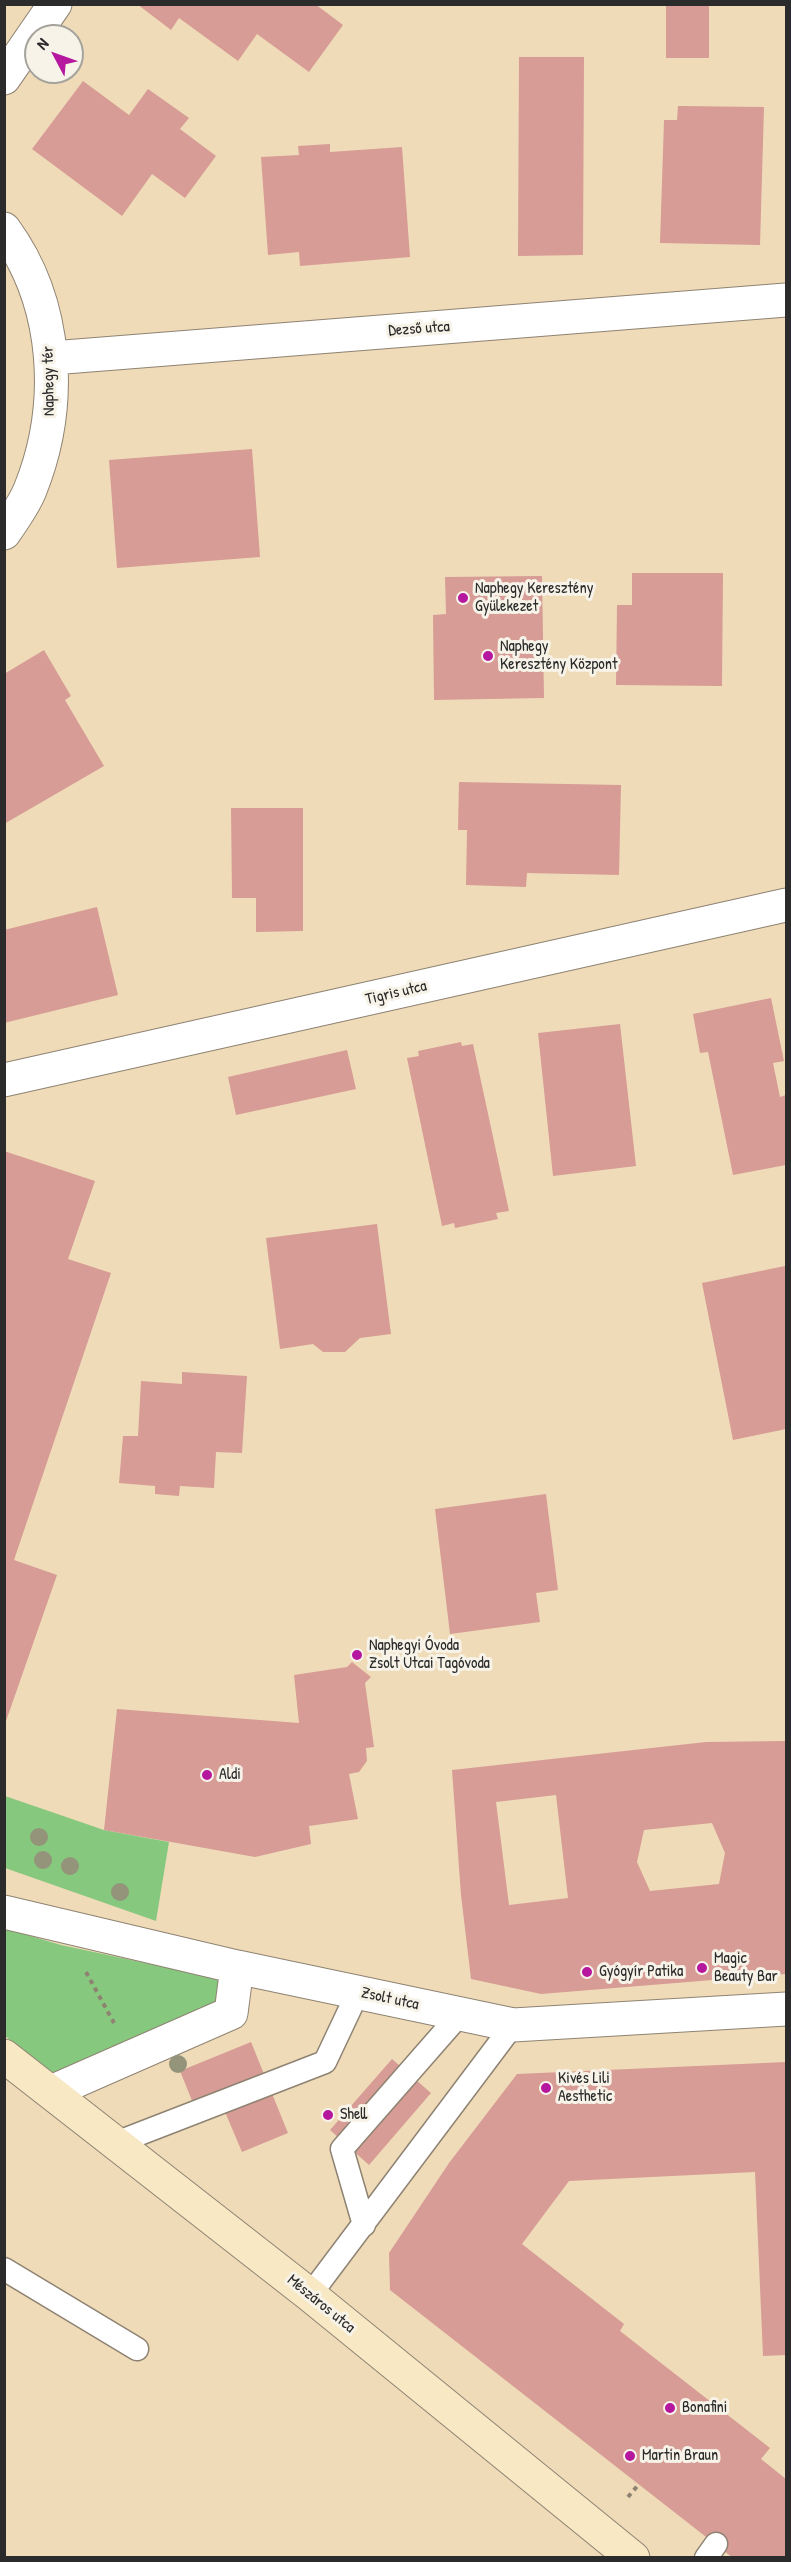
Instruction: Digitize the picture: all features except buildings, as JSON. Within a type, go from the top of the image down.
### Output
[{"type":"street","points":[[4,78],[55,4]]},
{"type":"street","name":"Naphegy tér","points":[[4,229],[29,271],[44,314],[52,358],[50,426],[30,492],[4,533]]},
{"type":"street","name":"Dezső utca","points":[[52,358],[786,300]]},
{"type":"street","name":"Tigris utca","points":[[4,1080],[786,905]]},
{"type":"street","points":[[4,1912],[237,1967],[231,2013],[51,2092]]},
{"type":"street","name":"Zsolt utca","points":[[237,1967],[513,2025],[786,2009]]},
{"type":"street","name":"Mészáros utca","points":[[4,2056],[310,2295],[633,2558]]},
{"type":"lane","points":[[116,2143],[325,2062],[358,1992]]},
{"type":"lane","points":[[364,2225],[342,2149],[461,2013]]},
{"type":"lane","points":[[310,2295],[513,2025]]},
{"type":"lane","points":[[4,2269],[137,2349]]},
{"type":"path","points":[[92,1983],[115,2025]]},
{"type":"path","points":[[628,2497],[639,2484]]},
{"type":"green space","points":[[5,1796],[104,1830],[169,1842],[156,1921],[5,1868]]},
{"type":"green space","points":[[4,1928],[61,1945],[220,1979],[217,2003],[54,2075],[5,2036]]},
{"type":"place","name":"Naphegy Keresztény Gyülekezet","points":[[463,598]]},
{"type":"place","name":"Naphegy Keresztény Központ","points":[[488,656]]},
{"type":"place","name":"Naphegyi Óvoda Zsolt Utcai Tagóvoda","points":[[357,1655]]},
{"type":"place","name":"Aldi","points":[[207,1775]]},
{"type":"place","name":"Magic Beauty Bar","points":[[702,1968]]},
{"type":"place","name":"Gyógyír Patika","points":[[587,1972]]},
{"type":"place","name":"Kivés Lili Aesthetic","points":[[546,2088]]},
{"type":"place","name":"Shell","points":[[328,2115]]},
{"type":"place","name":"Bonafini","points":[[670,2408]]},
{"type":"place","name":"Martin Braun","points":[[630,2456]]}]
